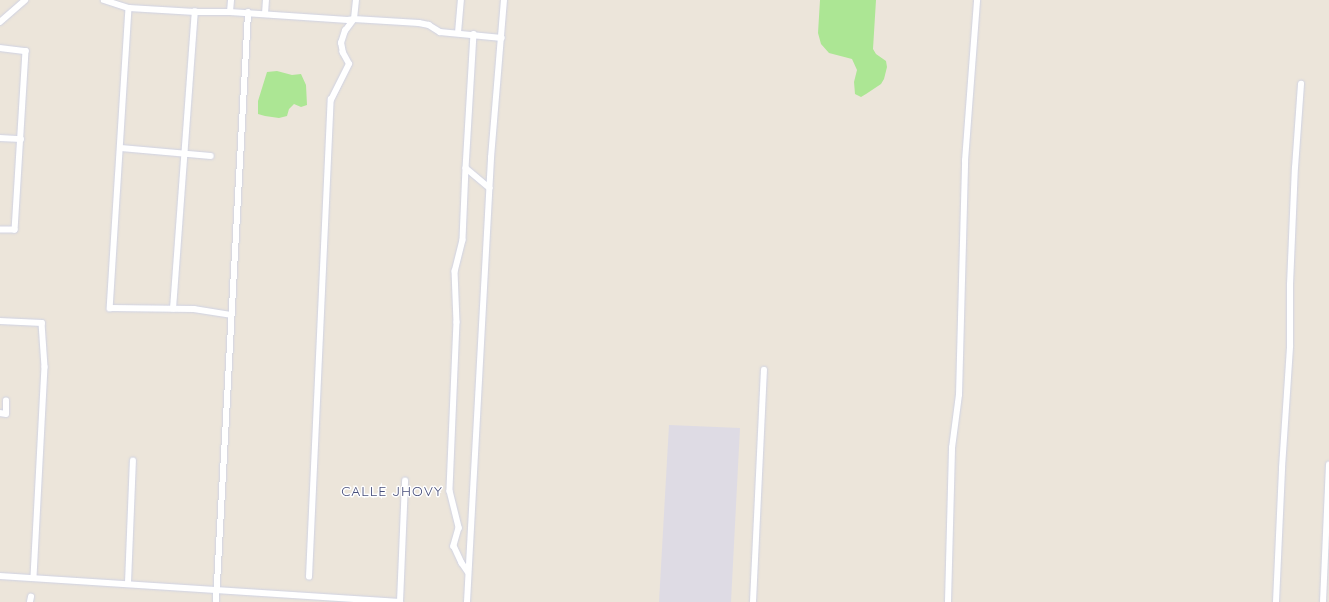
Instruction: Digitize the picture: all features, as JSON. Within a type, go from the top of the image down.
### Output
[{"type":"street","points":[[0,22],[25,0]]},
{"type":"street","points":[[104,0],[129,8],[195,12],[230,12],[419,23],[429,25],[440,32],[474,34],[502,38]]},
{"type":"street","points":[[230,12],[231,0]]},
{"type":"street","points":[[264,14],[266,0]]},
{"type":"street","points":[[309,577],[331,100],[349,64],[343,53],[341,43],[345,32],[354,19],[356,0]]},
{"type":"street","points":[[458,33],[461,0]]},
{"type":"street","points":[[467,602],[490,188],[504,0]]},
{"type":"street","points":[[948,602],[952,448],[960,388],[965,161],[977,0]]},
{"type":"street","points":[[129,8],[110,308],[194,309],[232,315]]},
{"type":"street","points":[[173,308],[195,12]]},
{"type":"street","points":[[216,602],[248,13]]},
{"type":"street","points":[[468,572],[454,546],[459,528],[450,491],[457,322],[455,271],[463,240],[474,34]]},
{"type":"street","points":[[0,48],[26,51],[15,230],[0,230]]},
{"type":"street","points":[[1276,602],[1282,468],[1290,346],[1290,285],[1295,168],[1301,84]]},
{"type":"street","points":[[0,138],[20,139]]},
{"type":"street","points":[[121,148],[211,156]]},
{"type":"street","points":[[466,168],[490,188]]},
{"type":"street","points":[[0,321],[42,323],[45,367],[34,578]]},
{"type":"street","points":[[753,602],[764,370]]},
{"type":"street","points":[[0,413],[6,414],[6,401]]},
{"type":"street","points":[[128,583],[133,461]]},
{"type":"street","points":[[1325,600],[1328,543],[1329,465]]},
{"type":"street","points":[[0,576],[128,583],[400,602],[404,481]]},
{"type":"shaded area","points":[[669,425],[740,428],[731,602],[659,602]]},
{"type":"green space","points":[[820,0],[876,0],[873,49],[876,54],[886,61],[887,67],[881,84],[861,97],[855,94],[854,82],[857,70],[852,59],[829,53],[821,44],[818,33]]},
{"type":"green space","points":[[277,71],[292,75],[301,74],[306,85],[307,105],[301,107],[294,104],[289,109],[287,116],[279,118],[258,114],[258,101],[267,72]]},
{"type":"district","name":"CALLE JHOVY","points":[[392,491]]}]
